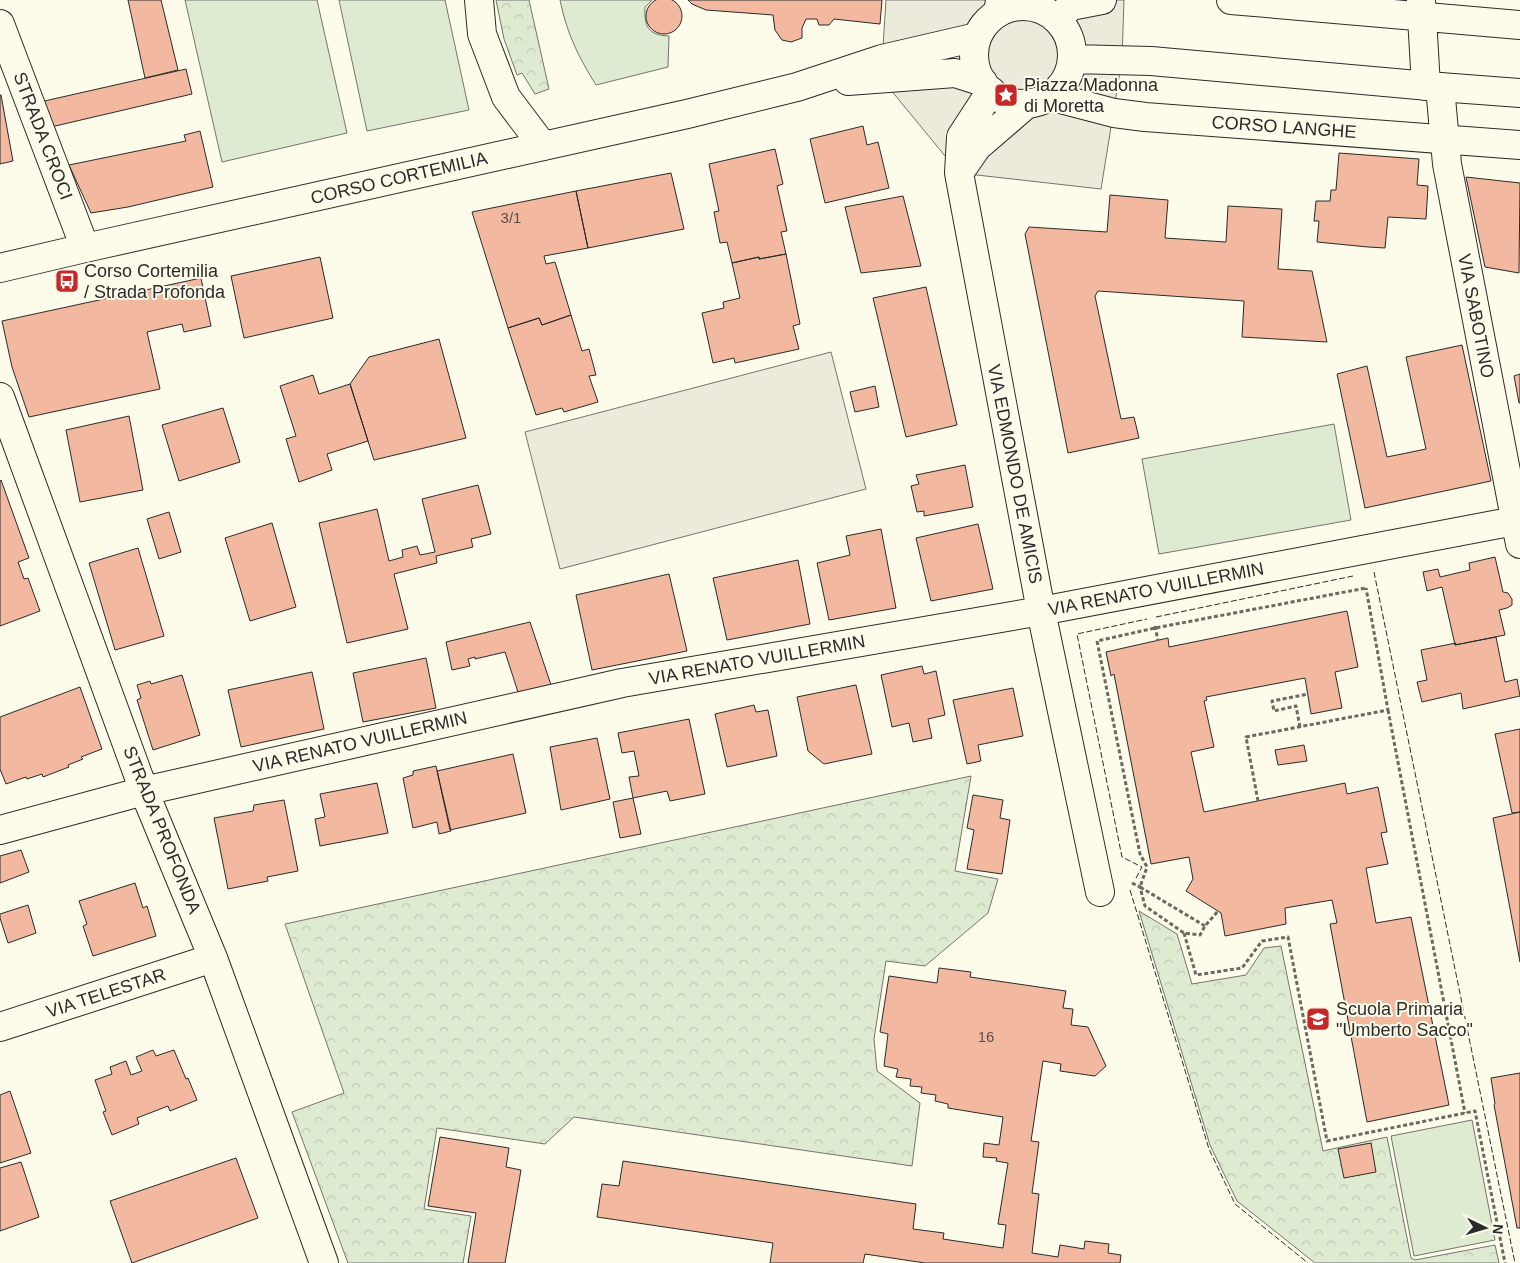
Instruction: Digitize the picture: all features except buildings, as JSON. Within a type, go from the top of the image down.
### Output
[{"type":"street","points":[[479,0],[482,34],[506,97],[543,146]]},
{"type":"street","points":[[1039,100],[1014,103],[1002,99],[987,87],[977,68],[974,52],[978,37],[986,23],[999,6],[1025,6],[1044,9],[1102,0]]},
{"type":"street","points":[[1230,0],[1422,8],[1520,25]]},
{"type":"street","name":"VIA SABOTINO","points":[[1422,8],[1433,87],[1444,138],[1447,164],[1518,528]]},
{"type":"street","points":[[959,172],[976,147],[1061,86],[1069,73],[1072,59],[1071,44],[1066,30],[1044,9]]},
{"type":"street","name":"STRADA CROCI","points":[[0,24],[85,248]]},
{"type":"street","name":"CORSO CORTEMILIA","points":[[0,268],[687,114],[797,87],[882,59],[978,37]]},
{"type":"street","points":[[1072,59],[1150,61],[1433,87],[1520,93]]},
{"type":"street","name":"CORSO CORTEMILIA","points":[[797,87],[955,73],[987,87]]},
{"type":"street","name":"VIA EDMONDO DE AMICIS","points":[[987,87],[961,137],[959,172],[1041,611],[1100,892]]},
{"type":"street","name":"CORSO LANGHE","points":[[1039,100],[1145,117],[1520,145]]},
{"type":"street","name":"STRADA PROFONDA","points":[[0,397],[144,791],[213,958],[324,1263]]},
{"type":"street","name":"VIA RENATO VUILLERMIN","points":[[0,830],[144,791],[622,683],[1041,611],[1359,551],[1518,528]]},
{"type":"street","name":"VIA TELESTAR","points":[[0,1027],[213,958]]},
{"type":"path","points":[[1359,551],[1465,1113]]},
{"type":"path","points":[[1218,911],[1205,926],[1200,936],[1184,933],[1145,906],[1140,887],[1146,866],[1140,854],[1097,641],[1155,628],[1366,588]]},
{"type":"path","points":[[1155,628],[1158,641]]},
{"type":"path","points":[[1300,727],[1296,706],[1274,711],[1272,701],[1308,694]]},
{"type":"path","points":[[1258,801],[1246,737],[1388,710]]},
{"type":"path","points":[[1092,861],[1205,926]]},
{"type":"path","points":[[1184,933],[1196,976],[1242,968],[1262,941],[1288,937],[1327,1141],[1475,1111],[1505,1263]]},
{"type":"green space","points":[[185,0],[317,0],[347,133],[222,162]]},
{"type":"green space","points":[[339,0],[445,0],[469,110],[367,131]]},
{"type":"green space","points":[[496,0],[529,0],[549,89],[535,94],[522,73],[517,75],[504,39]]},
{"type":"green space","points":[[560,0],[652,0],[645,7],[645,20],[652,32],[669,36],[668,67],[596,85],[574,44],[566,24]]},
{"type":"green space","points":[[1334,424],[1351,520],[1159,554],[1142,459]]},
{"type":"green space","points":[[971,776],[955,871],[998,879],[988,913],[925,966],[886,961],[874,1039],[877,1071],[920,1103],[912,1166],[574,1117],[545,1144],[437,1128],[424,1209],[471,1216],[463,1263],[348,1263],[292,1112],[344,1093],[285,924]]},
{"type":"green space","points":[[1139,911],[1177,934],[1192,984],[1246,975],[1264,948],[1281,946],[1323,1151],[1387,1137],[1411,1258],[1415,1260],[1495,1245],[1499,1263],[1315,1263],[1237,1201],[1210,1145]]},
{"type":"green space","points":[[1472,1120],[1495,1240],[1414,1256],[1391,1136]]},
{"type":"shaded area","name":"Piazza Madonna di Moretta","points":[[886,0],[1124,0],[1122,59],[1101,189],[959,173],[881,78]]},
{"type":"shaded area","points":[[831,352],[866,489],[560,569],[525,432]]},
{"type":"fence","points":[[1374,572],[1515,1263]]},
{"type":"fence","points":[[1156,617],[1353,576]]},
{"type":"fence","points":[[1136,878],[1142,867],[1122,857],[1077,634],[1147,619]]},
{"type":"fence","points":[[1130,890],[1209,1149],[1235,1204],[1308,1263]]},
{"type":"place","name":"Piazza Madonna di Moretta","points":[[1006,95]]},
{"type":"place","name":"Corso Cortemilia / Strada Profonda","points":[[67,281]]},
{"type":"place","name":"Scuola Primaria \"Umberto Sacco\"","points":[[1318,1019]]}]
